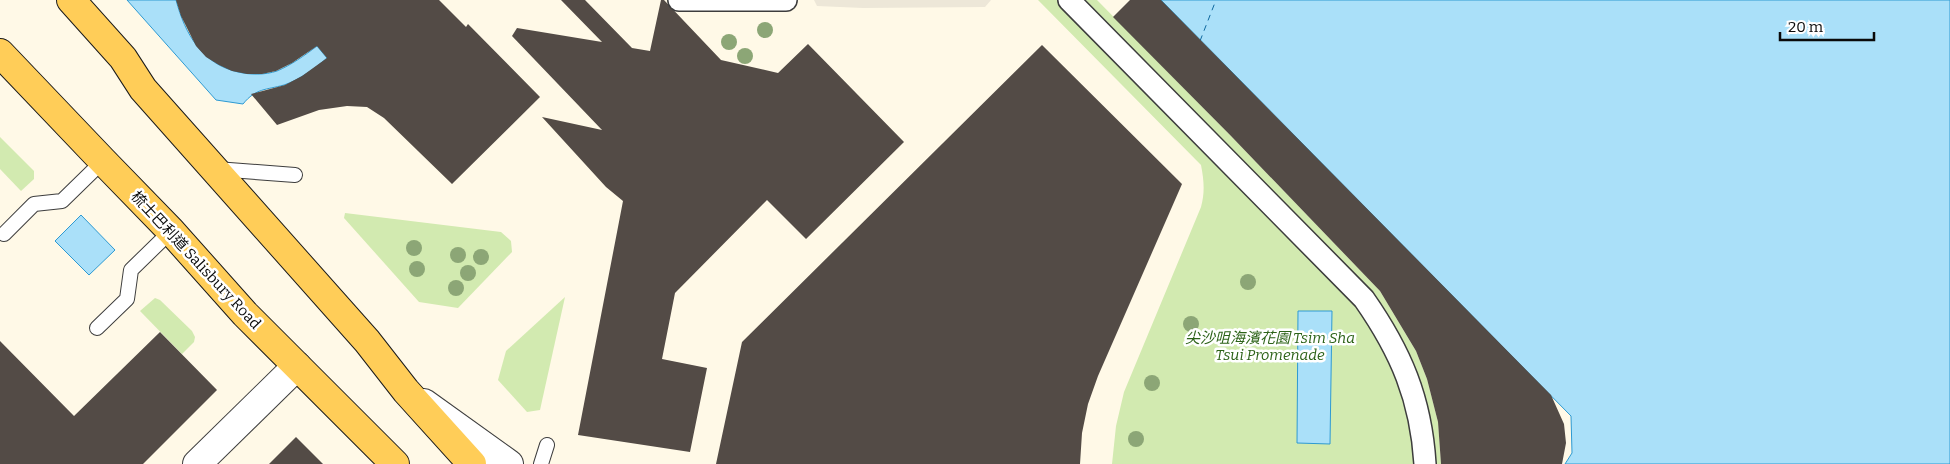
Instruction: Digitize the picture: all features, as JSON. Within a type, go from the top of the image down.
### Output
[{"type":"main road","points":[[71,0],[123,58],[143,90],[367,341],[406,390],[472,464]]},
{"type":"main road","name":"梳士巴利道 Salisbury Road","points":[[0,52],[102,161],[171,231],[245,314],[395,464]]},
{"type":"street","points":[[679,0],[786,0]]},
{"type":"street","points":[[1069,0],[1364,299],[1382,324],[1397,351],[1409,380],[1418,409],[1424,440],[1425,464]]},
{"type":"street","points":[[197,464],[297,366]]},
{"type":"street","points":[[406,390],[509,464]]},
{"type":"lane","points":[[4,234],[34,204],[62,201],[102,161]]},
{"type":"lane","points":[[213,169],[295,175]]},
{"type":"lane","points":[[97,328],[127,299],[131,270],[171,231]]},
{"type":"lane","points":[[541,464],[547,445]]},
{"type":"green space","name":"尖沙咀海濱花園 Tsim Sha Tsui Promenade","points":[[1038,0],[1097,0],[1380,291],[1416,351],[1427,379],[1438,422],[1441,464],[1112,464],[1116,426],[1124,392],[1201,207],[1204,192],[1202,171],[1201,165]]},
{"type":"green space","points":[[0,137],[34,171],[34,179],[21,191],[0,169]]},
{"type":"green space","points":[[345,213],[501,232],[511,241],[512,252],[458,308],[419,302],[344,218]]},
{"type":"green space","points":[[565,297],[540,410],[527,412],[498,380],[506,351]]},
{"type":"green space","points":[[155,298],[160,300],[192,331],[195,337],[194,342],[182,354],[140,311]]},
{"type":"shaded area","points":[[814,0],[991,0],[985,7],[863,8],[817,6]]},
{"type":"water","points":[[127,0],[176,0],[184,24],[197,46],[214,62],[238,72],[258,74],[277,71],[317,46],[327,58],[295,80],[257,92],[243,104],[216,100]]},
{"type":"water","points":[[1161,0],[1950,0],[1950,464],[1565,464],[1572,453],[1571,416]]},
{"type":"water","points":[[81,215],[115,250],[89,275],[55,241]]},
{"type":"water","points":[[1298,311],[1332,311],[1330,444],[1297,443]]},
{"type":"building","points":[[176,0],[439,0],[466,27],[468,24],[540,97],[452,184],[384,118],[367,107],[347,106],[319,110],[277,125],[251,94],[285,85],[302,76],[327,58],[317,46],[276,71],[262,74],[247,74],[232,71],[206,57],[196,46],[181,16]]},
{"type":"building","points":[[561,0],[585,0],[632,48],[650,51],[661,0],[664,0],[721,60],[778,73],[808,44],[904,142],[806,239],[767,200],[675,293],[662,359],[707,368],[690,452],[578,435],[623,201],[606,187],[542,117],[602,130],[512,36],[517,28],[602,42]]},
{"type":"building","points":[[1130,0],[1161,0],[1551,395],[1564,424],[1566,443],[1562,464],[1441,464],[1438,422],[1427,379],[1416,351],[1380,291],[1113,17]]},
{"type":"building","points":[[1042,45],[1182,184],[1098,376],[1088,404],[1082,433],[1080,464],[716,464],[742,342]]},
{"type":"building","points":[[160,332],[217,390],[143,464],[0,464],[0,341],[74,416]]},
{"type":"building","points":[[296,437],[323,464],[269,464]]},
{"type":"ferry route","points":[[1200,41],[1216,0]]}]
